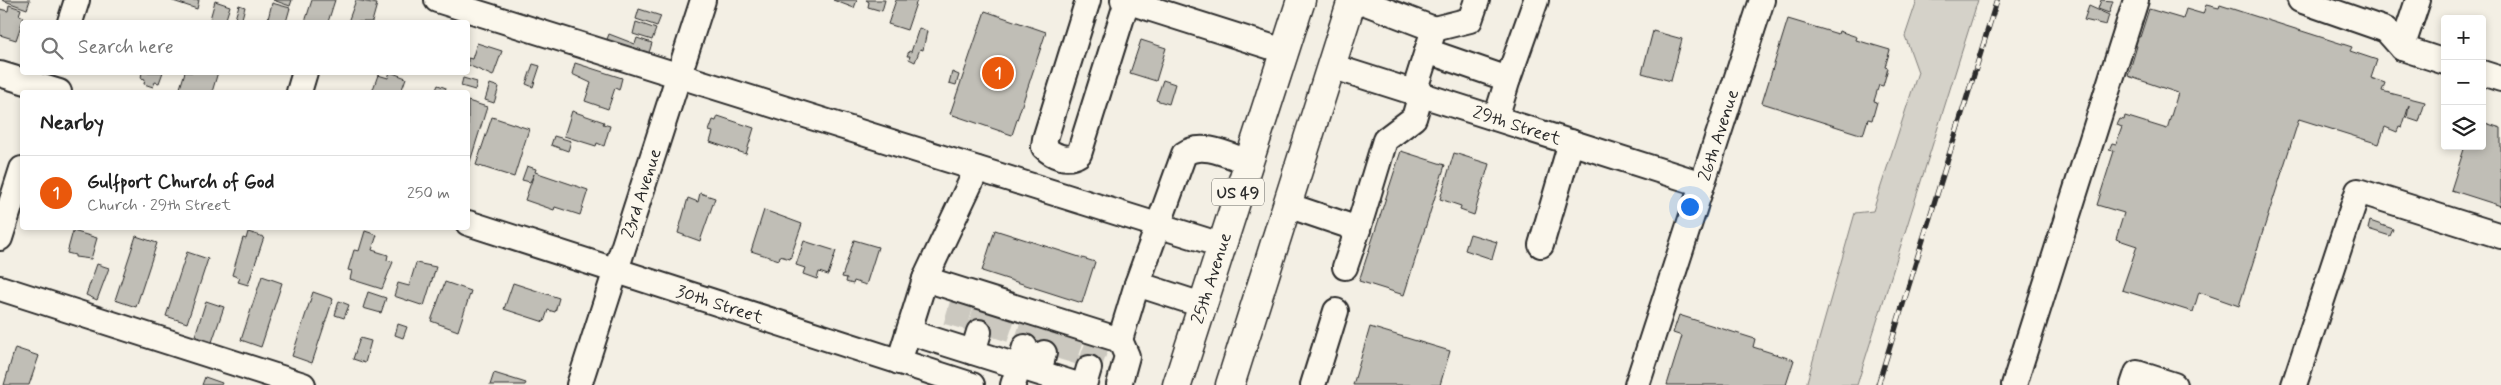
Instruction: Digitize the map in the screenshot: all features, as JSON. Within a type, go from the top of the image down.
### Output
[{"type":"main road","name":"25th Avenue","points":[[1177,385],[1301,0]]},
{"type":"main road","name":"US 49","points":[[1230,385],[1352,0]]},
{"type":"street","points":[[71,20],[77,0]]},
{"type":"street","points":[[437,0],[1221,245]]},
{"type":"street","name":"23rd Avenue","points":[[579,385],[702,0]]},
{"type":"street","points":[[1088,0],[1045,139],[1044,147],[1049,152],[1065,158],[1073,158],[1079,154],[1125,1],[1284,51]]},
{"type":"street","points":[[1358,0],[1408,9],[1431,40],[1508,80]]},
{"type":"street","points":[[1345,267],[1385,140],[1414,118],[1417,93],[1431,40],[1470,20],[1477,0]]},
{"type":"street","points":[[1496,118],[1536,0]]},
{"type":"street","name":"26th Avenue","points":[[1637,385],[1762,0]]},
{"type":"street","points":[[2014,385],[2136,0]]},
{"type":"street","points":[[2300,0],[2386,30],[2402,48],[2441,61]]},
{"type":"street","points":[[2402,48],[2418,0]]},
{"type":"street","name":"29th Street","points":[[1331,66],[1702,184]]},
{"type":"street","points":[[0,74],[52,87]]},
{"type":"street","points":[[2486,74],[2501,79]]},
{"type":"street","points":[[299,90],[304,75]]},
{"type":"street","points":[[1541,245],[1571,142]]},
{"type":"street","points":[[925,279],[964,297],[991,326],[1053,353],[1106,339],[1137,284],[1184,154],[1192,148],[1202,148],[1248,162]]},
{"type":"street","points":[[899,362],[925,279],[977,169]]},
{"type":"street","points":[[0,238],[20,175]]},
{"type":"street","points":[[2294,385],[2358,192],[2501,236]]},
{"type":"street","points":[[1287,205],[1358,229]]},
{"type":"street","name":"30th Street","points":[[470,224],[972,385]]},
{"type":"street","points":[[1137,284],[1202,305]]},
{"type":"street","points":[[0,288],[303,385]]},
{"type":"street","points":[[1313,385],[1336,311]]},
{"type":"street","points":[[909,332],[952,336],[991,326],[1053,353]]},
{"type":"street","points":[[1106,339],[1127,356],[1119,385]]},
{"type":"street","points":[[2133,385],[2137,373],[2174,385]]},
{"type":"shaded area","points":[[1917,0],[1978,0],[1857,385],[1806,385],[1855,213],[1873,211],[1918,72],[1905,36]]},
{"type":"building","points":[[2,0],[30,0],[27,9]]},
{"type":"building","points":[[170,0],[199,0],[197,9]]},
{"type":"building","points":[[273,0],[292,0],[290,6]]},
{"type":"building","points":[[312,0],[335,0],[329,20],[306,20]]},
{"type":"building","points":[[356,0],[377,4],[373,20],[349,20]]},
{"type":"building","points":[[833,0],[857,0],[854,8]]},
{"type":"building","points":[[866,0],[885,0],[882,11],[868,7],[869,2]]},
{"type":"building","points":[[896,0],[917,0],[907,30],[888,24]]},
{"type":"building","points":[[2101,0],[2113,1],[2109,13],[2098,9]]},
{"type":"building","points":[[215,1],[230,6],[226,20],[210,19]]},
{"type":"building","points":[[272,3],[290,8],[287,20],[268,19]]},
{"type":"building","points":[[9,5],[21,9],[19,15],[24,17],[23,20],[20,20],[20,28],[16,40],[0,35],[0,9],[8,11]]},
{"type":"building","points":[[239,5],[245,7],[242,20],[235,20]]},
{"type":"building","points":[[2206,5],[2219,8],[2220,5],[2352,47],[2350,51],[2377,60],[2371,78],[2385,83],[2382,91],[2425,102],[2419,122],[2407,118],[2409,105],[2402,128],[2399,127],[2397,132],[2385,127],[2379,144],[2299,119],[2239,306],[2199,292],[2193,312],[2122,290],[2137,246],[2116,239],[2124,213],[2097,205],[2114,151],[2109,150],[2112,143],[2116,144],[2122,127],[2117,125],[2120,119],[2124,120],[2125,116],[2167,129],[2178,93],[2128,76],[2137,46],[2133,44],[2136,36],[2140,37],[2149,9],[2183,19],[2186,9],[2203,14]]},
{"type":"building","points":[[2089,6],[2109,15],[2106,25],[2084,20]]},
{"type":"building","points":[[639,9],[661,16],[657,26],[636,19]]},
{"type":"building","points":[[985,11],[1046,32],[1012,135],[950,114]]},
{"type":"building","points":[[1788,19],[1838,34],[1839,31],[1857,37],[1856,40],[1890,50],[1885,67],[1888,68],[1883,86],[1879,85],[1874,101],[1877,102],[1872,120],[1868,119],[1863,135],[1762,103]]},
{"type":"building","points":[[636,22],[656,29],[652,40],[633,34]]},
{"type":"building","points":[[919,28],[927,31],[923,50],[920,49],[915,62],[909,59],[910,56],[907,56],[909,51],[911,52]]},
{"type":"building","points":[[1653,31],[1682,39],[1671,81],[1642,73]]},
{"type":"building","points":[[609,34],[635,44],[637,38],[652,43],[648,56],[606,42]]},
{"type":"building","points":[[1141,40],[1166,48],[1156,81],[1130,73]]},
{"type":"building","points":[[477,43],[502,51],[493,76],[470,66],[470,58],[472,59]]},
{"type":"building","points":[[575,63],[622,78],[619,90],[615,88],[608,109],[585,101],[591,83],[572,74]]},
{"type":"building","points":[[533,64],[540,66],[533,87],[526,84]]},
{"type":"building","points":[[952,72],[959,75],[956,85],[949,83]]},
{"type":"building","points":[[142,75],[162,75],[159,83],[155,82],[153,87],[144,84],[145,79],[141,78]]},
{"type":"building","points":[[184,75],[217,75],[213,90],[186,90],[180,88]]},
{"type":"building","points":[[378,75],[388,78],[389,75],[398,75],[406,78],[402,90],[373,90]]},
{"type":"building","points":[[463,78],[477,82],[475,90],[461,86]]},
{"type":"building","points":[[1163,80],[1175,84],[1169,104],[1156,100]]},
{"type":"building","points":[[490,84],[499,87],[494,103],[485,100]]},
{"type":"building","points":[[438,85],[446,88],[445,90],[436,90]]},
{"type":"building","points":[[470,102],[487,107],[470,162]]},
{"type":"building","points":[[572,111],[604,122],[603,124],[610,126],[604,146],[597,143],[596,146],[564,136]]},
{"type":"building","points":[[718,116],[754,128],[746,154],[710,142],[713,132],[709,131],[713,120],[716,121]]},
{"type":"building","points":[[492,117],[529,129],[514,177],[476,165]]},
{"type":"building","points":[[2486,123],[2501,128],[2501,206],[2451,190],[2464,150],[2486,150]]},
{"type":"building","points":[[554,136],[571,141],[568,151],[551,145]]},
{"type":"building","points":[[1401,151],[1445,165],[1404,295],[1359,281]]},
{"type":"building","points":[[1454,153],[1489,164],[1474,215],[1460,210],[1461,206],[1440,199]]},
{"type":"building","points":[[527,166],[536,169],[535,172],[588,190],[580,215],[555,207],[554,210],[525,200],[534,174],[530,182],[522,180]]},
{"type":"building","points":[[700,193],[715,198],[700,241],[678,233],[688,198],[698,202]]},
{"type":"building","points":[[764,210],[802,224],[790,259],[780,256],[779,260],[751,251]]},
{"type":"building","points":[[2370,221],[2393,229],[2390,236],[2368,229]]},
{"type":"building","points":[[995,230],[1095,262],[1082,303],[982,271]]},
{"type":"building","points":[[73,231],[97,238],[91,259],[75,257],[75,255],[67,253]]},
{"type":"building","points":[[365,231],[377,235],[372,250],[388,255],[387,260],[393,262],[382,289],[350,279],[352,271],[348,270],[354,250],[359,251]]},
{"type":"building","points":[[248,232],[264,237],[248,285],[238,282],[240,278],[232,275],[243,238],[246,239]]},
{"type":"building","points":[[1470,234],[1497,242],[1492,259],[1465,250]]},
{"type":"building","points":[[136,236],[157,243],[136,307],[115,300]]},
{"type":"building","points":[[854,240],[878,247],[866,285],[854,281],[853,284],[846,282],[847,278],[842,277]]},
{"type":"building","points":[[804,241],[836,251],[828,275],[819,272],[817,279],[803,274],[805,268],[796,265]]},
{"type":"building","points":[[187,252],[208,259],[187,323],[166,316]]},
{"type":"building","points":[[416,263],[436,267],[424,306],[394,296],[398,283],[409,286]]},
{"type":"building","points":[[97,264],[109,268],[97,300],[86,295]]},
{"type":"building","points":[[262,276],[282,283],[261,347],[241,340]]},
{"type":"building","points":[[445,282],[471,291],[458,331],[431,321]]},
{"type":"building","points":[[513,283],[559,298],[555,312],[548,310],[544,322],[504,309]]},
{"type":"building","points":[[313,292],[333,299],[312,363],[292,356]]},
{"type":"building","points":[[368,292],[386,298],[381,313],[363,308]]},
{"type":"building","points":[[206,301],[224,307],[211,345],[194,339]]},
{"type":"building","points":[[339,301],[349,305],[344,318],[335,315]]},
{"type":"building","points":[[1679,315],[1755,339],[1753,347],[1794,360],[1786,385],[1667,385],[1682,336],[1673,333]]},
{"type":"building","points":[[398,324],[407,327],[403,338],[395,335]]},
{"type":"building","points":[[1370,327],[1450,351],[1440,385],[1353,385]]},
{"type":"building","points":[[360,338],[371,341],[365,363],[353,359]]},
{"type":"building","points":[[15,348],[39,356],[29,385],[4,385]]},
{"type":"building","points":[[494,373],[526,383],[525,385],[490,385]]},
{"type":"building","points":[[205,377],[222,383],[221,385],[202,385]]},
{"type":"tunnel","points":[[955,327],[962,303]]},
{"type":"tunnel","points":[[979,332],[985,311]]},
{"type":"tunnel","points":[[996,338],[1003,317]]},
{"type":"tunnel","points":[[1025,347],[1032,325]]},
{"type":"tunnel","points":[[1044,353],[1052,332]]},
{"type":"tunnel","points":[[1065,361],[1073,335]]},
{"type":"tunnel","points":[[1089,368],[1098,342]]},
{"type":"railway","points":[[1878,385],[1997,0]]},
{"type":"place","name":"Gulfport Church of God","points":[[998,73]]}]
